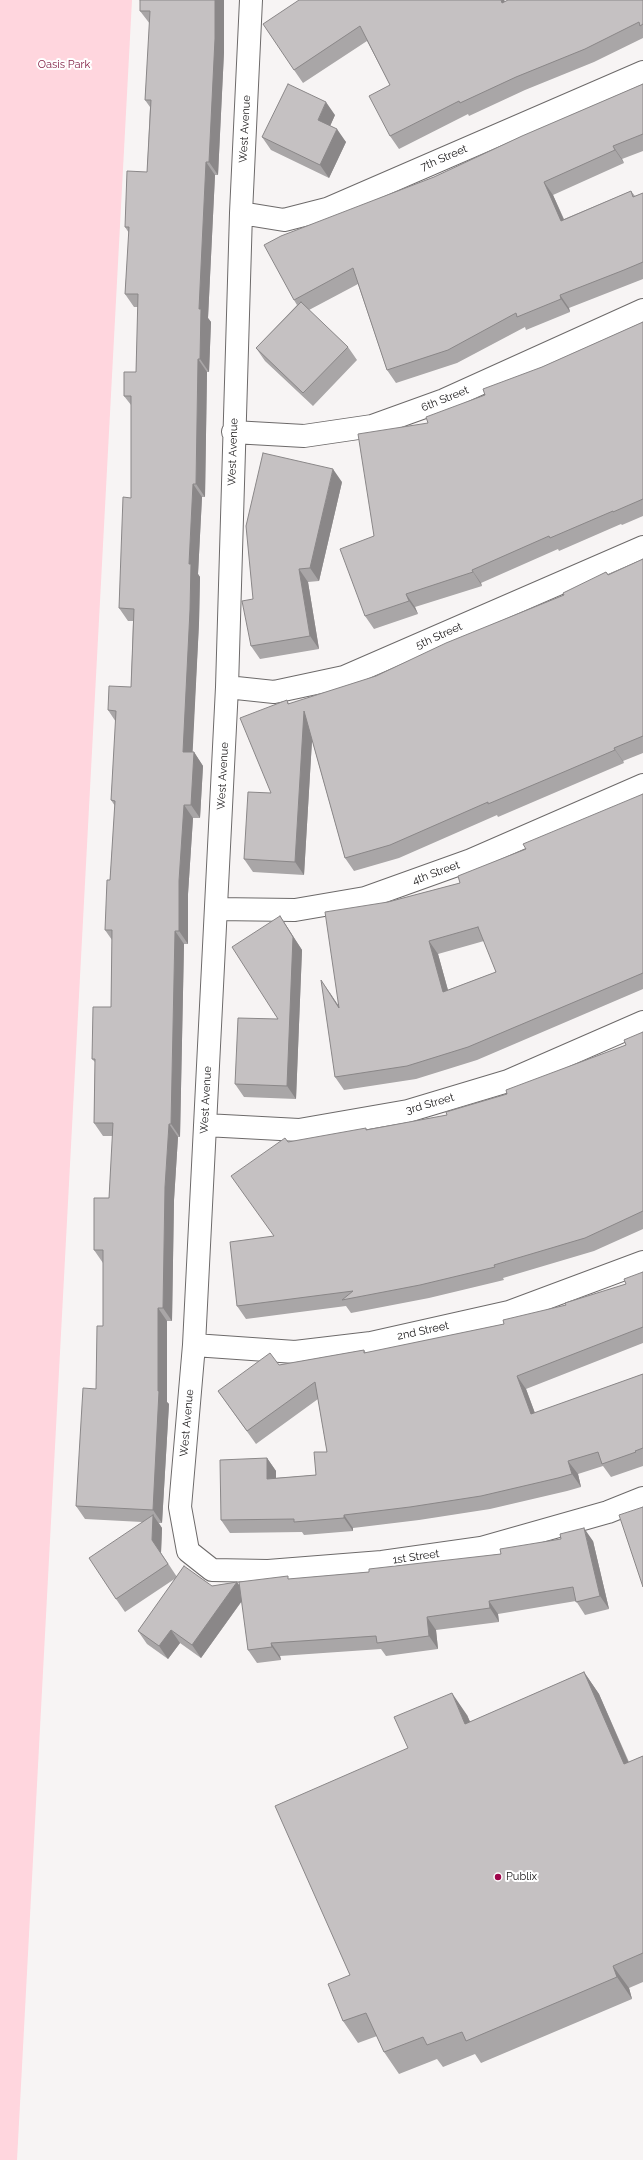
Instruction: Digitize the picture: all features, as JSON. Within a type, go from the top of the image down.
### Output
[{"type":"street","name":"West Avenue","points":[[188,1551],[180,1507],[194,1345],[227,687],[233,432],[251,0]]},
{"type":"street","name":"7th Street","points":[[241,213],[284,220],[327,209],[643,72]]},
{"type":"street","name":"6th Street","points":[[233,432],[304,436],[372,426],[444,400],[643,310]]},
{"type":"street","name":"5th Street","points":[[227,687],[274,692],[344,677],[643,547]]},
{"type":"street","name":"4th Street","points":[[216,909],[295,910],[365,898],[471,860],[643,785]]},
{"type":"street","name":"3rd Street","points":[[205,1126],[299,1130],[408,1111],[508,1081],[643,1022]]},
{"type":"street","name":"2nd Street","points":[[194,1345],[295,1352],[371,1343],[509,1312],[643,1262]]},
{"type":"street","name":"1st Street","points":[[188,1551],[212,1570],[268,1571],[382,1562],[482,1548],[608,1512],[643,1498]]},
{"type":"green space","name":"Oasis Park","points":[[0,0],[132,0],[17,2160],[0,2160]]},
{"type":"building","points":[[140,0],[215,0],[215,39],[209,162],[206,162],[199,309],[201,309],[200,359],[198,359],[196,484],[193,484],[189,564],[191,564],[190,610],[183,752],[194,752],[191,805],[184,805],[179,881],[179,931],[175,931],[171,1124],[169,1124],[165,1187],[163,1308],[158,1308],[159,1391],[153,1510],[76,1506],[83,1388],[96,1389],[97,1326],[103,1326],[103,1250],[94,1250],[94,1198],[109,1198],[113,1123],[94,1123],[95,1059],[92,1059],[93,1007],[111,1007],[112,930],[105,930],[107,880],[110,880],[115,801],[111,800],[116,711],[108,710],[109,686],[131,687],[134,609],[119,608],[123,497],[131,498],[131,396],[124,396],[124,372],[136,372],[138,294],[125,294],[129,227],[125,227],[127,171],[147,172],[151,100],[145,100],[150,11],[140,11]]},
{"type":"building","points":[[299,0],[501,0],[502,3],[508,0],[643,0],[643,24],[640,26],[639,22],[585,49],[516,77],[460,103],[459,101],[390,136],[369,96],[390,85],[360,26],[294,70],[263,24]]},
{"type":"building","points":[[288,84],[326,102],[318,120],[337,129],[320,165],[262,137]]},
{"type":"building","points":[[643,84],[643,134],[613,146],[615,150],[544,182],[561,221],[631,191],[633,197],[643,193],[643,262],[560,295],[561,299],[517,317],[516,313],[448,350],[387,370],[353,268],[294,300],[264,245],[281,236],[434,177],[522,136]]},
{"type":"building","points":[[301,302],[348,347],[303,393],[256,348]]},
{"type":"building","points":[[643,322],[643,499],[550,538],[549,536],[472,570],[473,572],[406,594],[409,601],[365,616],[340,549],[374,536],[358,434],[428,423],[426,417],[485,395],[483,389],[542,367]]},
{"type":"building","points":[[263,453],[333,469],[310,568],[299,569],[310,636],[251,646],[242,601],[253,599],[246,526]]},
{"type":"building","points":[[643,559],[643,736],[614,748],[615,750],[488,804],[488,802],[390,845],[345,858],[304,711],[295,862],[244,859],[248,792],[271,793],[240,718],[287,700],[288,704],[376,676],[446,643],[564,595],[563,593],[606,572],[608,575]]},
{"type":"building","points":[[643,794],[643,973],[468,1047],[407,1066],[335,1077],[321,980],[339,1008],[325,912],[388,902],[460,883],[458,876],[526,849],[523,844]],"holes":[[[478,927],[496,972],[443,992],[429,941]]]},
{"type":"building","points":[[280,916],[293,937],[287,1086],[235,1084],[238,1018],[278,1019],[232,947]]},
{"type":"building","points":[[643,1032],[643,1211],[585,1238],[494,1265],[495,1267],[420,1285],[342,1300],[353,1291],[237,1306],[230,1242],[274,1236],[231,1176],[285,1138],[288,1142],[366,1128],[366,1130],[447,1115],[446,1112],[507,1094],[506,1090],[626,1045],[624,1040]]},
{"type":"building","points":[[643,1272],[643,1327],[517,1376],[531,1414],[643,1374],[643,1448],[602,1464],[598,1452],[568,1461],[572,1474],[481,1496],[344,1515],[344,1518],[294,1522],[294,1519],[221,1520],[220,1460],[267,1458],[267,1479],[316,1475],[314,1452],[327,1452],[315,1382],[247,1431],[218,1391],[270,1353],[279,1365],[364,1350],[364,1353],[504,1324],[503,1320],[566,1305],[565,1303],[626,1284],[624,1279]]},
{"type":"building","points":[[643,1507],[643,1587],[619,1515]]},
{"type":"building","points":[[153,1515],[152,1540],[168,1564],[116,1599],[89,1558]]},
{"type":"building","points":[[584,1528],[600,1596],[576,1602],[573,1587],[489,1601],[490,1608],[427,1617],[429,1636],[377,1643],[376,1636],[271,1643],[272,1647],[248,1650],[239,1582],[288,1576],[288,1579],[369,1572],[369,1569],[501,1554],[500,1549],[561,1539],[560,1534]]},
{"type":"building","points":[[184,1566],[212,1586],[237,1582],[192,1645],[171,1630],[159,1646],[138,1631]]},
{"type":"building","points":[[584,1672],[624,1764],[643,1756],[643,1953],[613,1966],[617,1977],[466,2041],[462,2032],[427,2045],[423,2037],[384,2052],[366,2013],[343,2021],[328,1984],[350,1975],[275,1806],[408,1748],[394,1717],[452,1693],[465,1724]]},
{"type":"place","name":"Publix","points":[[498,1877]]}]
